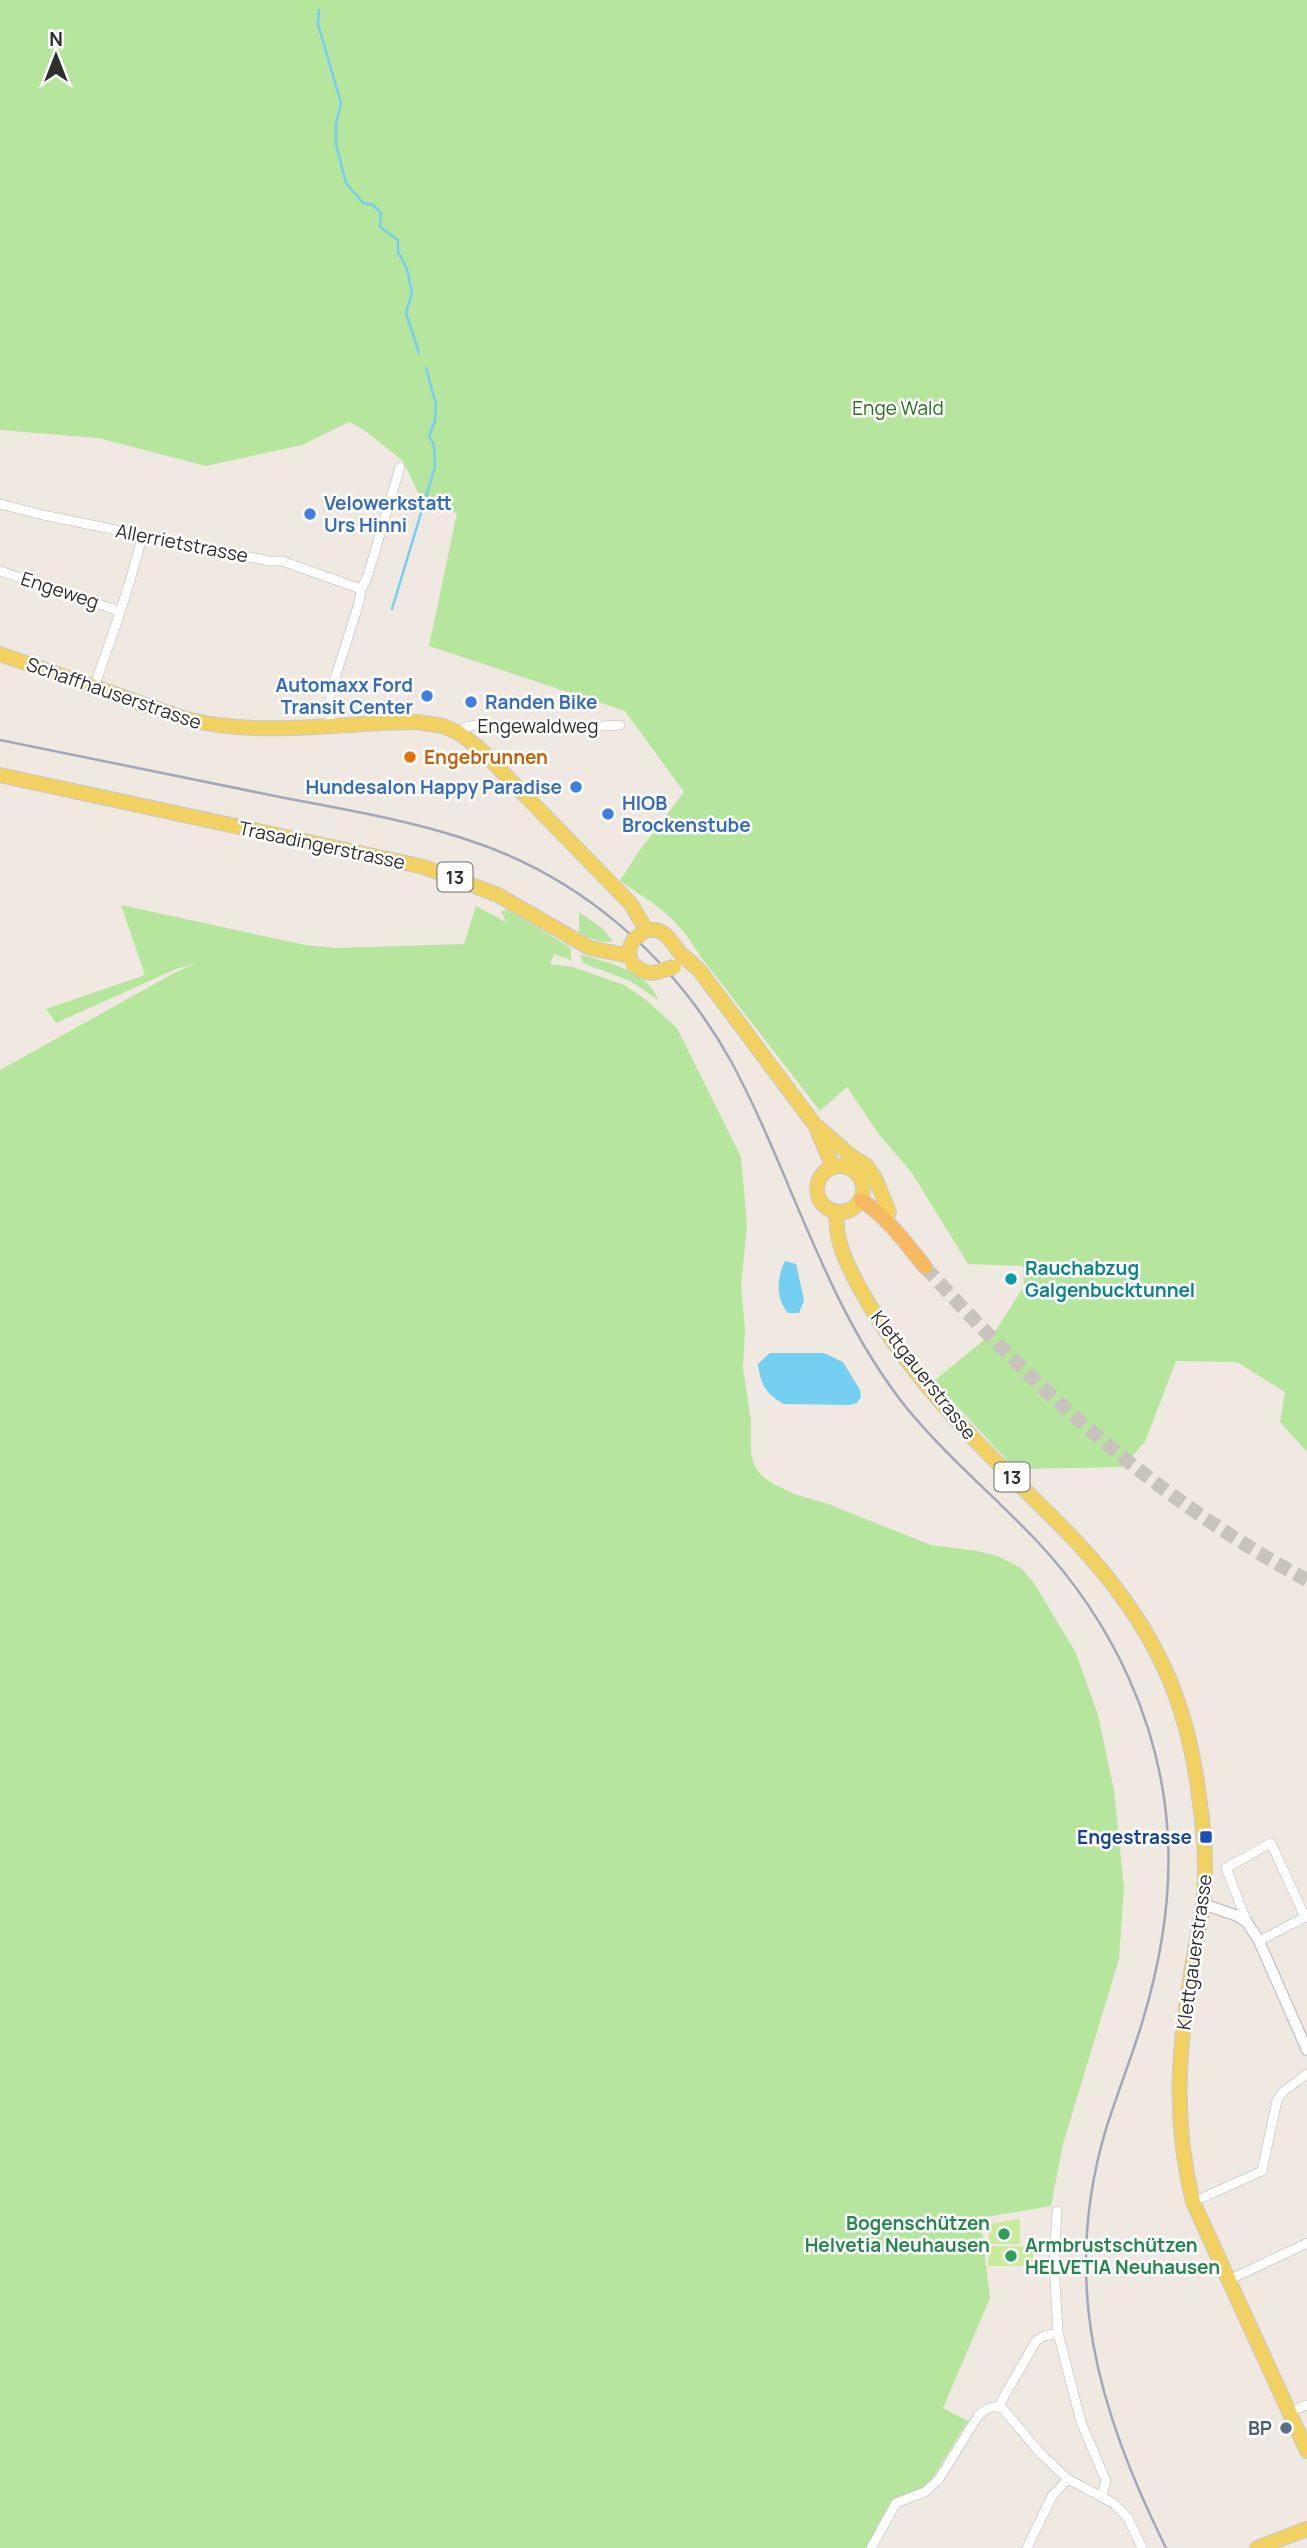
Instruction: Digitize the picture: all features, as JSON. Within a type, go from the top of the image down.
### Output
[{"type":"highway","points":[[861,1200],[896,1232],[925,1267]]},
{"type":"highway","points":[[890,1212],[896,1232]]},
{"type":"main road","name":"Schaffhauserstrasse","points":[[0,654],[210,725],[248,729],[417,722],[443,726],[459,733],[494,763],[650,929]]},
{"type":"main road","name":"Trasadingerstrasse","points":[[0,775],[424,867],[498,895],[590,948],[630,956]]},
{"type":"main road","points":[[630,956],[633,940],[650,929]]},
{"type":"main road","name":"13","points":[[650,929],[668,935],[700,971],[815,1125],[833,1167]]},
{"type":"main road","name":"13","points":[[630,956],[641,972],[654,974],[674,967],[687,970],[720,999]]},
{"type":"main road","points":[[815,1125],[851,1157],[866,1166],[876,1180],[890,1212]]},
{"type":"main road","points":[[843,1166],[856,1172],[863,1185],[861,1200],[851,1210],[837,1212],[824,1206],[817,1193],[822,1175],[833,1167],[843,1166]]},
{"type":"main road","name":"Klettgauerstrasse","points":[[837,1212],[838,1240],[846,1260],[866,1300],[895,1343],[939,1400],[978,1443],[1058,1521],[1123,1597],[1159,1656],[1177,1694],[1193,1750],[1206,1838],[1203,1904],[1178,2078],[1181,2141],[1193,2202],[1307,2451]]},
{"type":"main road","points":[[1257,2548],[1307,2529]]},
{"type":"street","points":[[330,726],[330,694],[400,467]]},
{"type":"street","name":"Allerrietstrasse","points":[[0,504],[142,537],[282,561],[361,589]]},
{"type":"street","points":[[94,687],[119,611],[126,599],[142,537]]},
{"type":"street","name":"Engeweg","points":[[0,571],[119,611]]},
{"type":"street","name":"Engewaldweg","points":[[459,733],[466,727],[476,725],[549,729],[620,725]]},
{"type":"street","points":[[1259,1941],[1305,1917],[1271,1843],[1226,1868],[1247,1922],[1259,1941],[1307,2050]]},
{"type":"street","points":[[1203,1904],[1247,1922]]},
{"type":"street","points":[[1193,2202],[1262,2171],[1277,2100],[1284,2091],[1307,2074]]},
{"type":"street","points":[[1057,2211],[1054,2263],[1058,2333],[1081,2422],[1106,2481],[1102,2496]]},
{"type":"street","points":[[1229,2280],[1307,2243]]},
{"type":"street","points":[[998,2407],[1036,2341],[1058,2333]]},
{"type":"street","points":[[1290,2412],[1307,2405]]},
{"type":"street","points":[[998,2407],[1068,2479],[1113,2503],[1128,2518],[1142,2548]]},
{"type":"street","points":[[871,2548],[896,2503],[925,2492],[939,2479],[978,2416],[986,2408],[998,2407]]},
{"type":"street","points":[[1027,2548],[1052,2496],[1068,2479]]},
{"type":"green space","name":"Enge Wald","points":[[0,0],[1307,0],[1307,1452],[1280,1422],[1285,1392],[1237,1362],[1176,1361],[1145,1442],[1122,1467],[1015,1469],[934,1381],[996,1330],[1024,1286],[1023,1266],[968,1264],[912,1173],[878,1133],[847,1087],[820,1111],[683,931],[656,906],[620,881],[684,792],[625,711],[429,646],[457,513],[424,505],[403,461],[364,430],[349,422],[302,445],[206,466],[98,438],[0,430]]},
{"type":"green space","points":[[121,905],[305,945],[336,948],[464,944],[476,906],[506,922],[501,911],[509,910],[571,948],[571,960],[554,954],[550,964],[573,967],[624,985],[645,999],[677,1028],[741,1157],[747,1225],[741,1287],[745,1329],[743,1368],[754,1465],[761,1475],[773,1484],[797,1495],[828,1504],[931,1545],[998,1556],[1021,1568],[1034,1583],[1076,1653],[1098,1715],[1114,1790],[1124,1888],[1119,1959],[1063,2144],[1051,2206],[980,2218],[990,2298],[943,2408],[968,2421],[927,2487],[890,2510],[867,2548],[0,2548],[0,1070],[195,964],[176,969],[56,1023],[46,1009],[145,975]]},
{"type":"green space","points":[[579,912],[602,928],[613,941],[599,941],[579,933]]},
{"type":"green space","points":[[580,954],[636,975],[653,990],[658,1000],[630,981],[583,963]]},
{"type":"green space","name":"Bogenschützen Helvetia Neuhausen","points":[[1020,2219],[1020,2244],[989,2244],[989,2224]]},
{"type":"green space","name":"Armbrustschützen HELVETIA Neuhausen","points":[[989,2246],[1033,2247],[1033,2266],[988,2266]]},
{"type":"water","points":[[785,1261],[796,1264],[804,1300],[799,1313],[788,1313],[779,1294],[780,1274]]},
{"type":"water","points":[[770,1353],[824,1353],[843,1362],[860,1390],[861,1397],[857,1403],[850,1405],[784,1404],[768,1392],[760,1377],[758,1364]]},
{"type":"waterway","points":[[319,10],[318,24],[341,103],[336,124],[336,144],[346,183],[363,203],[373,205],[381,213],[380,227],[398,240],[398,252],[407,269],[412,293],[406,313],[419,353]]},
{"type":"waterway","points":[[392,609],[435,467],[434,445],[429,436],[435,421],[436,404],[426,368]]},
{"type":"tunnel","points":[[925,1267],[1011,1357],[1102,1440],[1201,1515],[1307,1580]]},
{"type":"railway","points":[[0,740],[440,831],[504,854],[545,873],[618,924],[651,954],[681,988],[732,1063],[831,1283],[877,1367],[920,1424],[1035,1539],[1088,1604],[1110,1640],[1144,1716],[1164,1798],[1168,1840],[1168,1886],[1159,1956],[1142,2023],[1106,2129],[1093,2185],[1086,2240],[1087,2292],[1093,2344],[1105,2395],[1121,2446],[1166,2548]]},
{"type":"place","name":"Velowerkstatt Urs Hinni","points":[[310,514]]},
{"type":"place","name":"Automaxx Ford Transit Center","points":[[427,696]]},
{"type":"place","name":"Randen Bike","points":[[471,702]]},
{"type":"place","name":"Engebrunnen","points":[[410,757]]},
{"type":"place","name":"Hundesalon Happy Paradise","points":[[576,787]]},
{"type":"place","name":"HIOB Brockenstube","points":[[608,814]]},
{"type":"place","name":"Rauchabzug Galgenbucktunnel","points":[[1011,1279]]},
{"type":"place","name":"Engestrasse","points":[[1206,1837]]},
{"type":"place","name":"Bogenschützen Helvetia Neuhausen","points":[[1004,2234]]},
{"type":"place","name":"Armbrustschützen HELVETIA Neuhausen","points":[[1011,2256]]},
{"type":"place","name":"BP","points":[[1286,2428]]}]
